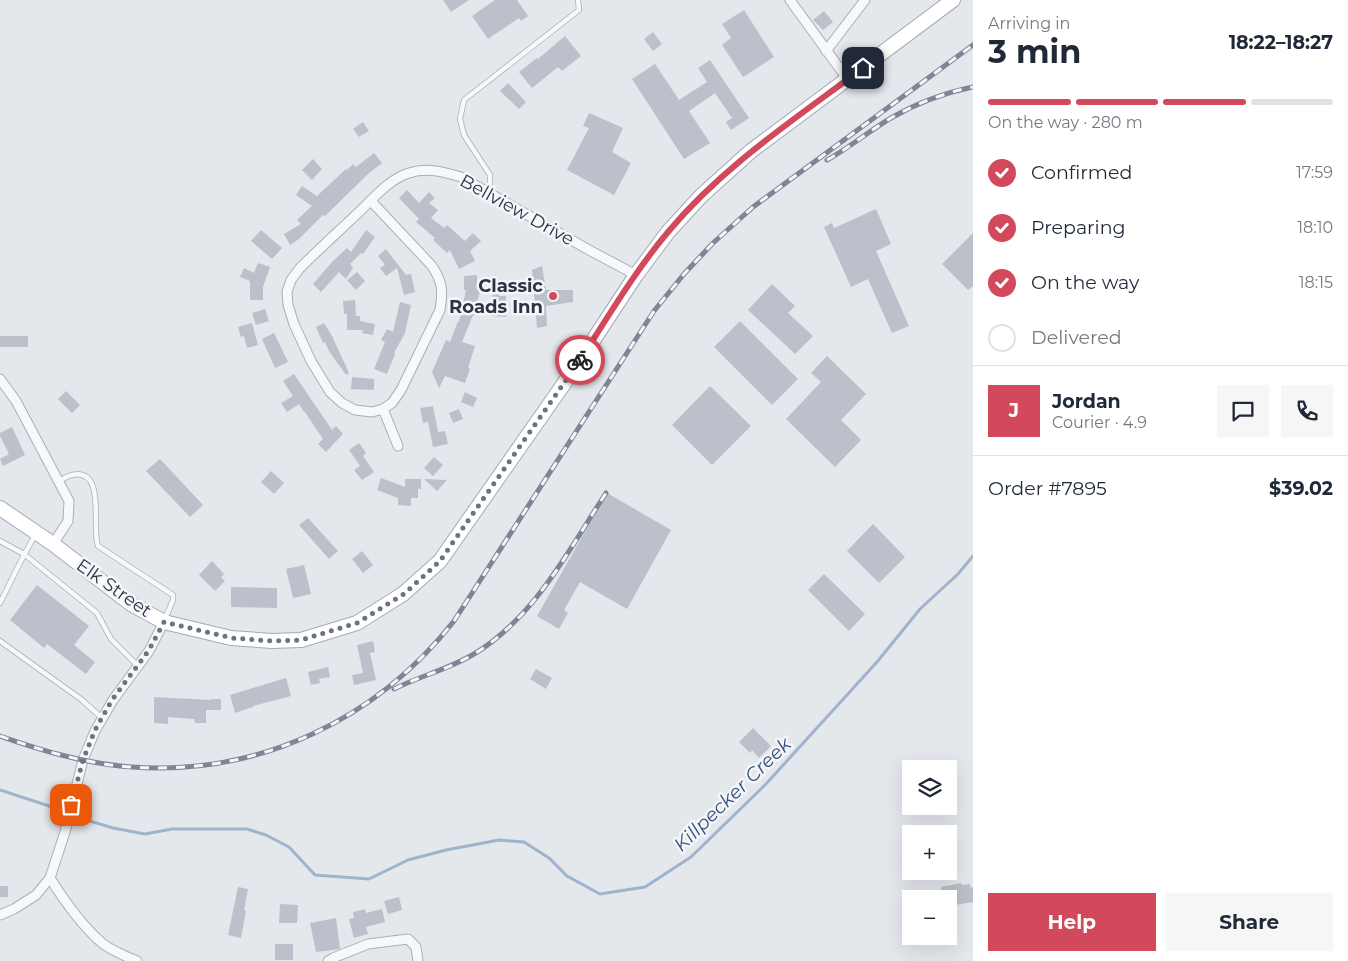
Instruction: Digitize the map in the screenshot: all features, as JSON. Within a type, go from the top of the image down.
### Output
[{"type":"main road","name":"Elk Street","points":[[0,508],[53,544],[131,604],[164,622],[232,638],[272,641],[301,640],[357,623],[404,594],[440,561],[577,365],[636,275],[668,232],[701,196],[751,151],[953,0]]},
{"type":"street","points":[[790,0],[848,80]]},
{"type":"street","points":[[826,51],[865,0]]},
{"type":"street","name":"Bellview Drive","points":[[383,409],[372,412],[355,410],[342,404],[330,392],[311,361],[294,324],[288,305],[287,292],[291,280],[300,268],[393,180],[408,173],[425,170],[440,171],[461,177],[636,275]]},
{"type":"street","points":[[370,201],[432,266],[440,278],[442,296],[440,310],[401,390],[392,403],[383,409],[398,446]]},
{"type":"street","points":[[0,379],[16,401],[69,501],[68,521],[53,544]]},
{"type":"street","points":[[0,915],[14,909],[36,895],[50,878],[65,832],[83,760],[95,730],[112,700],[149,650],[164,622]]},
{"type":"street","points":[[50,878],[66,903],[103,944],[121,955],[137,961]]},
{"type":"street","points":[[328,961],[368,944],[408,939],[416,947],[418,961]]},
{"type":"lane","points":[[490,193],[490,175],[464,135],[460,119],[464,100],[579,10],[578,0]]},
{"type":"lane","points":[[58,482],[71,475],[79,474],[89,479],[95,492],[98,546],[172,595],[173,600],[164,622]]},
{"type":"lane","points":[[0,603],[36,533]]},
{"type":"lane","points":[[0,541],[24,554],[97,613],[111,639],[138,666]]},
{"type":"lane","points":[[0,641],[82,700],[102,718]]},
{"type":"building","points":[[443,0],[469,0],[451,12]]},
{"type":"building","points":[[495,0],[517,0],[528,16],[521,21],[519,18],[488,39],[472,16]]},
{"type":"building","points":[[744,10],[774,57],[743,77],[722,45],[731,38],[722,24]]},
{"type":"building","points":[[824,11],[833,22],[823,30],[813,20]]},
{"type":"building","points":[[653,32],[662,44],[653,51],[644,39]]},
{"type":"building","points":[[565,36],[581,56],[562,71],[558,67],[532,88],[519,72]]},
{"type":"building","points":[[710,60],[749,118],[731,130],[726,122],[732,118],[715,93],[689,111],[710,143],[684,159],[632,79],[655,64],[679,100],[707,82],[698,68]]},
{"type":"building","points":[[508,83],[526,102],[519,109],[500,91]]},
{"type":"building","points":[[589,113],[623,128],[612,152],[631,163],[614,195],[567,170],[589,128],[583,126]]},
{"type":"building","points":[[363,122],[369,131],[359,137],[353,129]]},
{"type":"building","points":[[374,153],[382,163],[325,216],[323,215],[299,239],[290,245],[284,234],[301,224],[297,220],[312,206],[296,195],[302,186],[317,196],[346,169],[353,164],[356,167]]},
{"type":"building","points":[[313,159],[322,169],[312,180],[302,170]]},
{"type":"building","points":[[407,190],[419,203],[429,192],[435,198],[429,203],[438,210],[431,218],[444,228],[447,225],[465,241],[473,233],[481,241],[470,251],[475,261],[459,269],[450,250],[447,253],[433,240],[435,238],[416,222],[419,219],[399,198]]},
{"type":"building","points":[[876,209],[891,244],[876,251],[909,326],[892,333],[868,279],[851,287],[824,227],[832,223],[834,228]]},
{"type":"building","points":[[261,230],[282,248],[272,259],[251,241]]},
{"type":"building","points":[[366,230],[375,237],[363,254],[361,253],[350,264],[353,268],[346,279],[339,272],[321,292],[313,284],[347,248],[351,252]]},
{"type":"building","points":[[973,233],[973,286],[968,290],[942,264]]},
{"type":"building","points":[[386,249],[406,275],[411,274],[415,292],[404,295],[397,268],[386,276],[380,268],[385,265],[378,256]]},
{"type":"building","points":[[258,263],[270,267],[263,287],[263,300],[250,300],[250,281],[240,277],[244,268],[254,273]]},
{"type":"building","name":"Classic Roads Inn","points":[[542,266],[546,290],[573,290],[573,302],[546,306],[547,326],[537,328],[532,270]]},
{"type":"building","points":[[357,272],[365,281],[356,290],[347,280]]},
{"type":"building","points":[[477,275],[477,284],[482,282],[474,316],[462,342],[475,346],[468,368],[470,369],[465,383],[445,376],[439,388],[432,372],[446,340],[450,342],[459,322],[466,290],[464,290],[464,276]]},
{"type":"building","points":[[495,279],[499,296],[506,296],[506,317],[492,316],[493,280]]},
{"type":"building","points":[[772,284],[795,306],[788,313],[813,336],[795,354],[748,310]]},
{"type":"building","points":[[355,300],[356,316],[360,316],[360,321],[375,324],[373,335],[362,333],[363,330],[347,330],[347,314],[344,314],[343,301]]},
{"type":"building","points":[[400,302],[411,305],[405,333],[394,353],[387,374],[374,369],[385,342],[381,340],[387,329],[393,332]]},
{"type":"building","points":[[265,309],[269,321],[256,325],[252,313]]},
{"type":"building","points":[[740,321],[798,379],[772,405],[714,347]]},
{"type":"building","points":[[252,323],[258,345],[247,348],[244,336],[241,337],[238,327]]},
{"type":"building","points":[[324,323],[349,373],[346,375],[325,342],[323,343],[316,327]]},
{"type":"building","points":[[274,333],[288,362],[275,368],[262,339]]},
{"type":"building","points":[[0,336],[28,336],[28,347],[0,347]]},
{"type":"building","points":[[827,356],[866,394],[841,420],[861,440],[835,467],[786,419],[821,382],[811,373]]},
{"type":"building","points":[[294,374],[332,430],[336,426],[343,434],[326,452],[318,444],[323,439],[299,404],[287,412],[281,403],[293,396],[283,381]]},
{"type":"building","points":[[352,377],[374,379],[374,390],[351,389]]},
{"type":"building","points":[[710,386],[751,426],[712,465],[672,425]]},
{"type":"building","points":[[66,391],[80,405],[72,413],[58,399]]},
{"type":"building","points":[[465,392],[477,398],[473,407],[461,402]]},
{"type":"building","points":[[433,406],[438,432],[445,431],[448,444],[433,447],[428,422],[423,423],[420,408]]},
{"type":"building","points":[[459,409],[463,419],[453,423],[449,413]]},
{"type":"building","points":[[12,427],[25,455],[3,466],[0,459],[9,454],[0,433]]},
{"type":"building","points":[[359,443],[366,453],[363,456],[374,472],[362,480],[354,470],[360,466],[349,450]]},
{"type":"building","points":[[434,457],[443,465],[433,476],[424,468]]},
{"type":"building","points":[[160,459],[203,505],[190,517],[146,471]]},
{"type":"building","points":[[271,471],[284,483],[274,494],[261,482]]},
{"type":"building","points":[[381,478],[405,487],[405,479],[421,479],[421,489],[418,489],[418,498],[411,498],[411,506],[398,505],[398,498],[377,490]]},
{"type":"building","points":[[424,479],[447,480],[437,491]]},
{"type":"building","points":[[607,493],[671,530],[627,609],[580,582],[564,610],[568,613],[559,629],[537,616]]},
{"type":"building","points":[[308,518],[338,551],[329,559],[299,525]]},
{"type":"building","points":[[873,524],[905,557],[879,583],[847,551]]},
{"type":"building","points":[[362,551],[373,565],[363,573],[352,559]]},
{"type":"building","points":[[212,561],[224,574],[221,577],[225,581],[215,591],[199,575]]},
{"type":"building","points":[[304,565],[311,594],[293,598],[286,569]]},
{"type":"building","points":[[824,574],[865,614],[849,631],[808,590]]},
{"type":"building","points":[[37,585],[89,626],[74,645],[95,662],[86,674],[47,644],[44,648],[10,620]]},
{"type":"building","points":[[231,587],[277,588],[277,608],[231,607]]},
{"type":"building","points":[[373,641],[375,652],[370,653],[376,680],[354,685],[352,675],[363,673],[357,645]]},
{"type":"building","points":[[328,667],[330,677],[319,679],[320,683],[311,685],[308,672]]},
{"type":"building","points":[[536,669],[552,678],[546,689],[530,679]]},
{"type":"building","points":[[286,678],[291,696],[235,713],[230,695]]},
{"type":"building","points":[[154,697],[221,699],[221,710],[206,710],[206,723],[195,723],[194,719],[168,717],[168,724],[154,723]]},
{"type":"building","points":[[753,728],[771,746],[759,758],[752,750],[750,753],[739,742]]},
{"type":"building","points":[[961,883],[962,885],[970,884],[971,888],[973,887],[973,902],[957,905],[957,890],[942,890],[941,887]]},
{"type":"building","points":[[0,886],[8,886],[8,897],[0,897]]},
{"type":"building","points":[[238,887],[248,889],[241,938],[228,935]]},
{"type":"building","points":[[399,897],[402,910],[388,914],[384,901]]},
{"type":"building","points":[[280,904],[298,905],[297,923],[279,923]]},
{"type":"building","points":[[365,909],[366,913],[382,909],[385,922],[366,927],[368,934],[354,938],[349,919],[354,918],[353,912]]},
{"type":"building","points":[[336,918],[340,949],[316,952],[310,923]]},
{"type":"building","points":[[275,944],[293,944],[293,960],[275,960]]},
{"type":"waterway","name":"Killpecker Creek","points":[[0,790],[93,822],[145,834],[172,829],[247,829],[266,835],[289,847],[315,875],[369,879],[408,860],[446,850],[499,840],[524,842],[549,858],[567,876],[600,894],[645,887],[691,857],[765,785],[877,662],[920,609],[958,574],[973,556]]},
{"type":"railway","points":[[0,736],[65,756],[98,763],[132,767],[179,767],[225,762],[269,751],[311,734],[351,713],[389,687],[423,656],[454,621],[654,311],[684,274],[713,243],[753,207],[973,45]]},
{"type":"railway","points":[[827,160],[901,113],[931,99],[973,87]]},
{"type":"railway","points":[[394,689],[455,664],[496,639],[533,602],[549,581],[606,493]]},
{"type":"way so far","points":[[71,805],[83,760],[95,730],[112,700],[149,650],[164,622],[232,638],[272,641],[301,640],[357,623],[404,594],[440,561],[580,360]]},
{"type":"place","name":"Classic Roads Inn","points":[[553,296]]},
{"type":"route","points":[[580,360],[636,275],[668,232],[701,196],[751,151],[863,68]]}]
